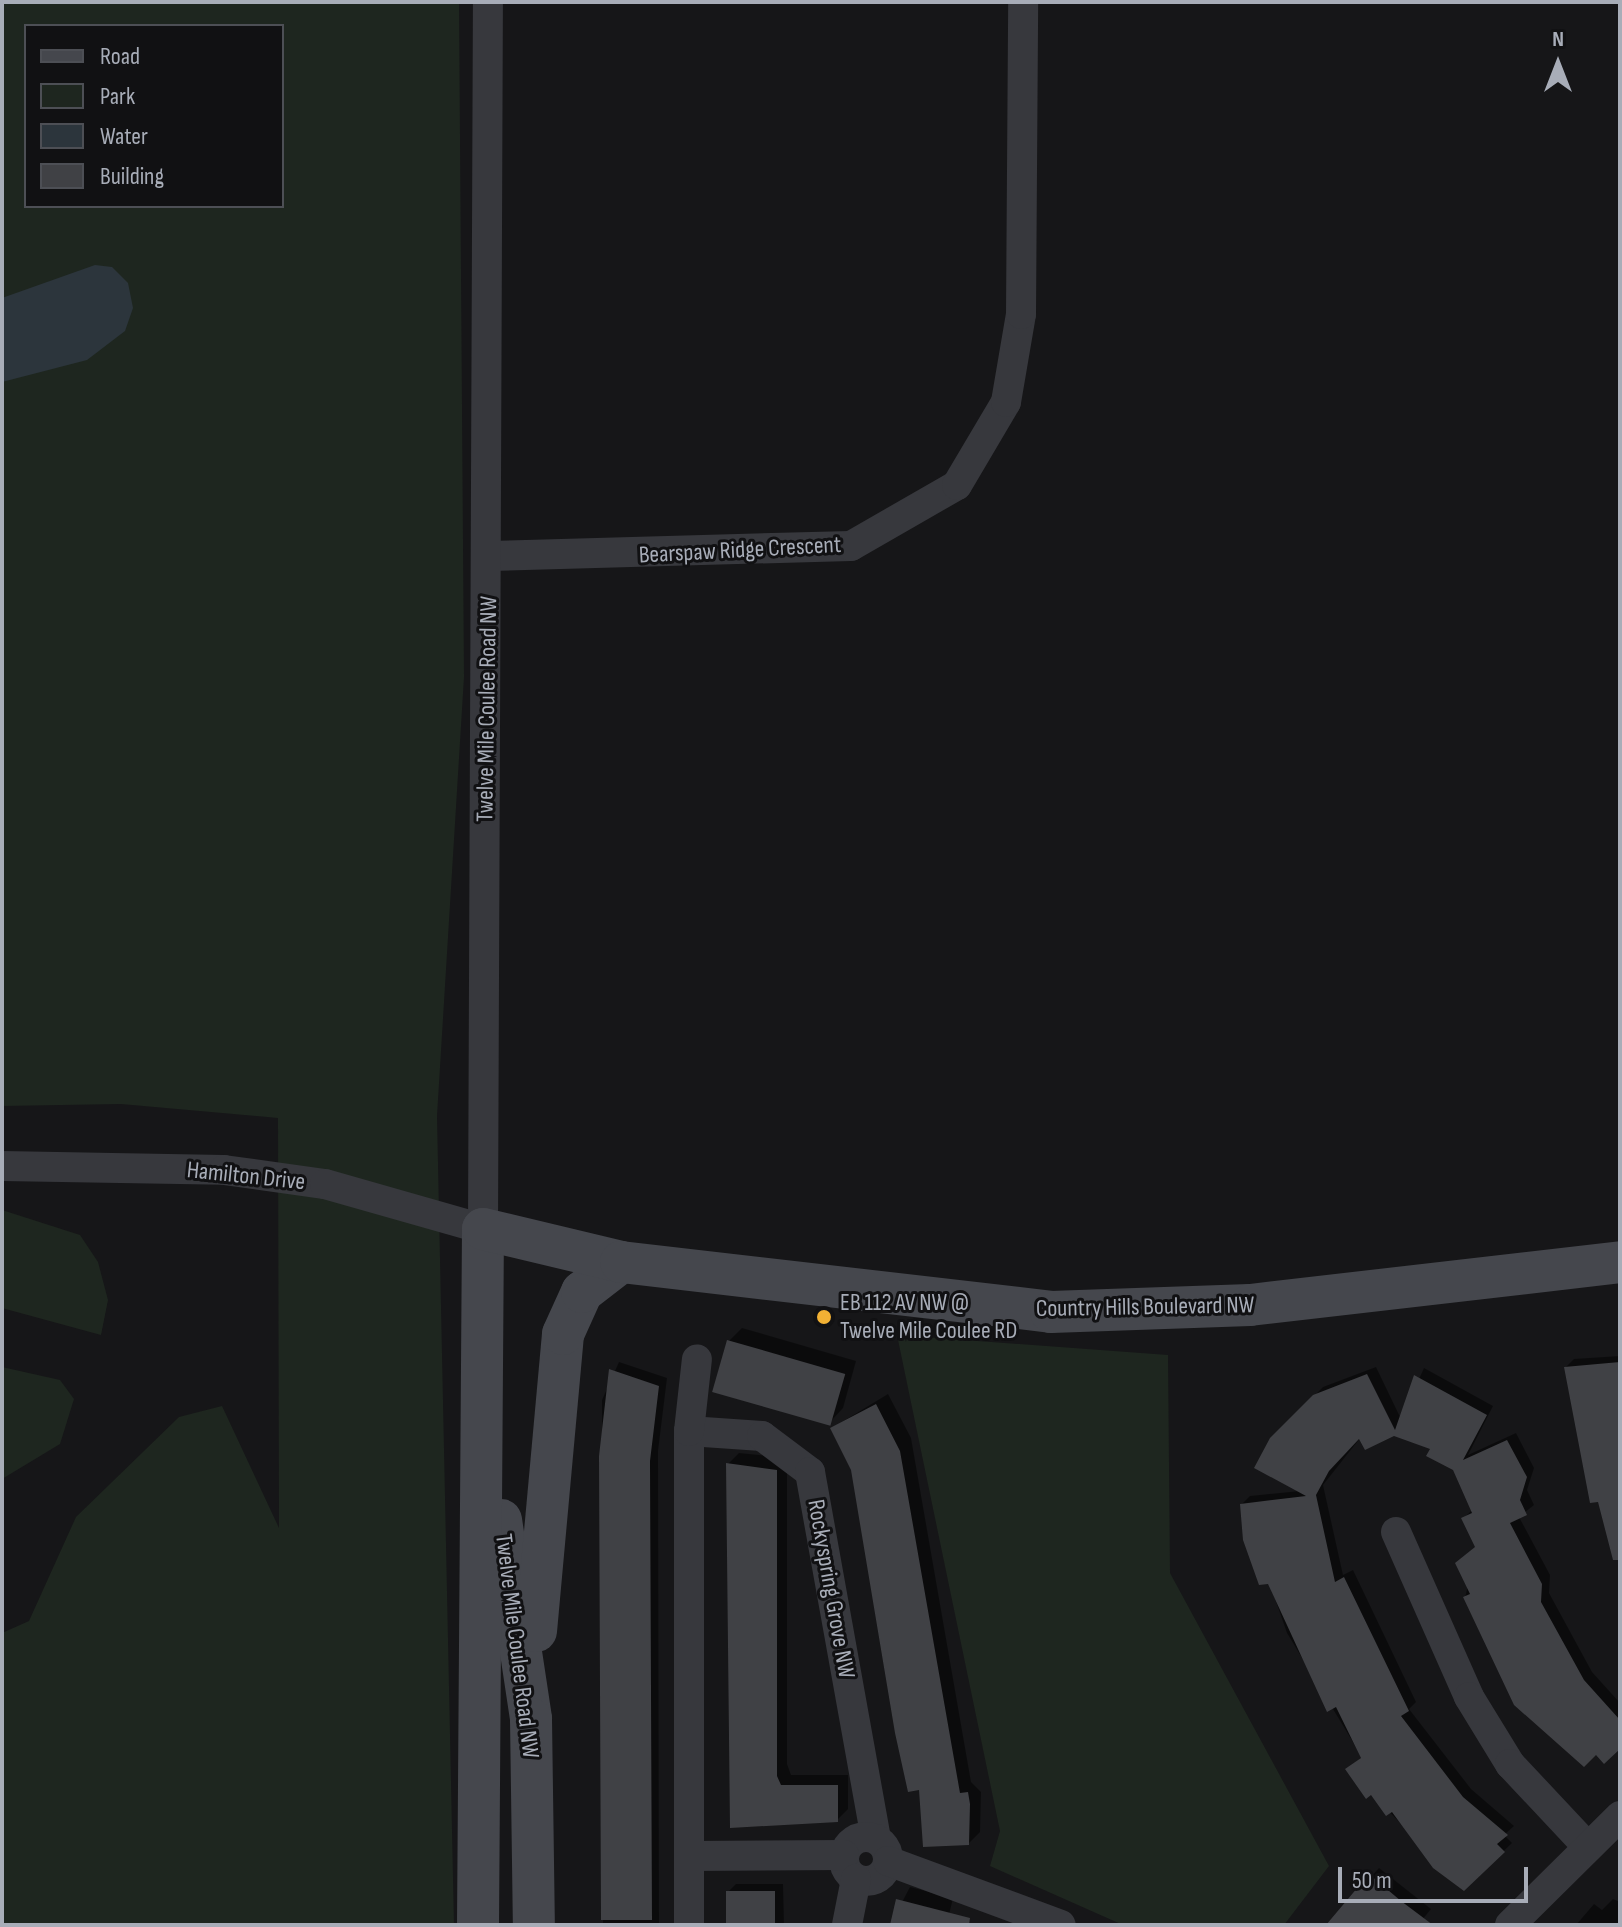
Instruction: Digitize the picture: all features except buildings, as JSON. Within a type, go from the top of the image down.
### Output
[{"type":"main road","name":"Country Hills Boulevard NW","points":[[483,1229],[621,1262],[1051,1312],[1250,1305],[1527,1277],[1620,1262]]},
{"type":"main road","name":"Twelve Mile Coulee Road NW","points":[[478,1925],[483,1229]]},
{"type":"main road","points":[[531,1719],[549,1429],[563,1334],[582,1292],[621,1262]]},
{"type":"main road","points":[[1527,1277],[1620,1293]]},
{"type":"main road","name":"Twelve Mile Coulee Road NW","points":[[484,1416],[531,1719],[534,1925]]},
{"type":"street","name":"Twelve Mile Coulee Road NW","points":[[483,1229],[489,556],[488,2]]},
{"type":"street","name":"Bearspaw Ridge Crescent","points":[[489,556],[851,546],[957,485],[1006,402],[1021,314],[1023,2]]},
{"type":"street","name":"Hamilton Drive","points":[[2,1166],[238,1172],[325,1184],[483,1229]]},
{"type":"street","points":[[689,1925],[689,1431],[697,1359]]},
{"type":"street","name":"Rockyspring Grove NW","points":[[689,1431],[762,1436],[810,1472],[882,1850]]},
{"type":"street","points":[[1396,1532],[1469,1697],[1510,1764],[1587,1846]]},
{"type":"street","points":[[1510,1925],[1587,1846],[1617,1826]]},
{"type":"street","points":[[847,1925],[850,1867],[856,1839],[1061,1925]]},
{"type":"street","points":[[690,1856],[850,1867]]},
{"type":"green space","points":[[2,2],[459,2],[464,677],[437,1116],[454,1925],[2,1925],[2,1633],[29,1621],[76,1517],[179,1417],[222,1406],[279,1528],[278,1118],[121,1104],[2,1106]]},
{"type":"green space","points":[[2,1210],[80,1235],[98,1262],[108,1300],[101,1335],[2,1308]]},
{"type":"green space","points":[[897,1335],[1168,1355],[1170,1573],[1329,1866],[1284,1925],[1123,1925],[990,1866],[1000,1831]]},
{"type":"green space","points":[[2,1367],[60,1380],[74,1399],[60,1444],[2,1479]]},
{"type":"water","points":[[95,265],[112,267],[128,283],[133,308],[125,331],[87,360],[2,382],[2,298]]},
{"type":"place","name":"EB 112 AV NW @ Twelve Mile Coulee RD","points":[[824,1317]]}]
